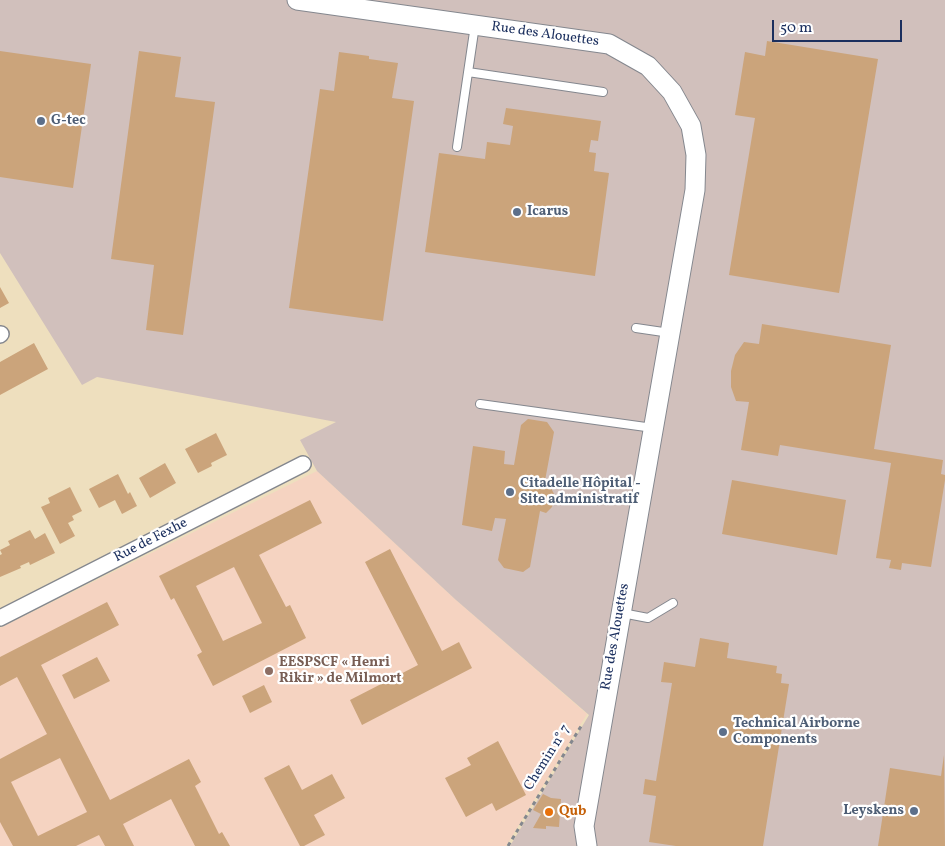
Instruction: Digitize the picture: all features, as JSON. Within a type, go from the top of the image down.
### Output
[{"type":"street","name":"Rue des Alouettes","points":[[297,0],[609,44],[648,66],[672,92],[691,126],[696,155],[695,190],[584,826],[587,846]]},
{"type":"street","name":"Rue de Fexhe","points":[[0,618],[302,464]]},
{"type":"lane","points":[[458,147],[475,26]]},
{"type":"lane","points":[[468,72],[603,92]]},
{"type":"lane","points":[[636,328],[670,333]]},
{"type":"lane","points":[[480,404],[653,428]]},
{"type":"lane","points":[[620,613],[648,618],[673,603]]},
{"type":"path","name":"Chemin n° 7","points":[[508,846],[587,717]]},
{"type":"shaded area","points":[[0,0],[945,0],[945,846],[510,846],[589,715],[456,600],[317,471],[300,440],[336,422],[97,377],[82,385],[0,253]]},
{"type":"shaded area","name":"EESPSCF « Henri Rikir » de Milmort","points":[[317,471],[456,600],[587,714],[506,846],[0,846],[0,628]]},
{"type":"building","points":[[767,41],[878,59],[839,293],[729,275],[755,118],[735,115],[745,52],[765,56]]},
{"type":"building","name":"G-tec","points":[[0,51],[91,64],[73,188],[0,177]]},
{"type":"building","points":[[139,51],[181,57],[175,97],[215,102],[183,335],[146,330],[154,265],[111,259]]},
{"type":"building","points":[[339,52],[369,56],[369,59],[398,63],[392,98],[414,101],[383,321],[289,308],[320,89],[334,91]]},
{"type":"building","name":"Icarus","points":[[506,108],[601,121],[598,141],[591,140],[589,152],[596,153],[594,171],[609,173],[595,276],[425,252],[439,153],[485,159],[487,142],[510,145],[513,126],[503,124]]},
{"type":"building","points":[[0,287],[9,303],[0,308]]},
{"type":"building","points":[[762,324],[891,345],[874,449],[943,460],[941,474],[945,475],[945,480],[931,567],[902,563],[901,570],[889,568],[891,560],[876,558],[891,463],[780,445],[778,456],[741,450],[749,402],[736,401],[731,387],[731,371],[735,355],[744,342],[759,344]]},
{"type":"building","points":[[34,343],[48,369],[0,395],[0,362]]},
{"type":"building","name":"Citadelle Hôpital - Site administratif","points":[[528,419],[547,422],[554,432],[544,486],[551,488],[555,496],[552,507],[546,513],[540,511],[530,567],[523,572],[504,568],[498,560],[506,519],[495,518],[492,531],[462,525],[473,446],[505,451],[504,464],[514,465],[521,425]]},
{"type":"building","points":[[216,433],[227,455],[211,463],[212,466],[198,473],[185,449]]},
{"type":"building","points":[[165,463],[176,483],[150,498],[139,478]]},
{"type":"building","points":[[118,474],[128,494],[130,492],[137,506],[122,514],[115,500],[99,508],[89,489]]},
{"type":"building","points":[[732,480],[846,500],[837,555],[722,534]]},
{"type":"building","points":[[70,487],[82,511],[72,516],[74,520],[68,523],[75,536],[60,544],[41,507],[50,503],[48,498]]},
{"type":"building","points":[[310,500],[322,523],[259,555],[286,607],[290,605],[306,638],[213,686],[197,655],[202,652],[174,598],[171,600],[159,576]],"holes":[[[234,567],[262,623],[223,641],[196,586]]]},
{"type":"building","points":[[30,530],[35,539],[45,533],[55,553],[30,565],[29,562],[20,566],[21,568],[0,577],[0,555],[2,554],[0,550],[10,545],[8,541]]},
{"type":"building","points":[[390,549],[442,651],[459,642],[472,668],[362,725],[350,700],[418,665],[365,562]]},
{"type":"building","points":[[107,602],[119,625],[41,665],[110,800],[189,759],[201,782],[195,786],[219,834],[222,832],[230,846],[195,846],[171,799],[123,824],[134,846],[105,846],[99,835],[76,846],[13,846],[0,822],[0,759],[47,734],[17,677],[0,686],[0,657]],"holes":[[[60,758],[87,812],[38,836],[11,782]]]},
{"type":"building","name":"Technical Airborne Components","points":[[700,638],[729,643],[727,658],[777,666],[776,673],[782,674],[781,683],[789,684],[763,846],[676,846],[649,842],[656,796],[643,794],[645,779],[656,781],[672,683],[661,682],[664,662],[695,667]]},
{"type":"building","points":[[97,657],[110,681],[74,699],[62,675]]},
{"type":"building","points":[[264,685],[272,702],[250,713],[242,696]]},
{"type":"building","points":[[498,741],[526,795],[496,811],[492,803],[466,817],[445,778],[471,765],[467,758]]},
{"type":"building","name":"Leyskens","points":[[944,755],[945,846],[878,846],[890,768],[941,776]]},
{"type":"building","points":[[289,765],[302,790],[332,774],[345,798],[314,815],[325,835],[304,846],[300,846],[264,778]]},
{"type":"building","name":"Qub","points":[[543,794],[551,798],[561,799],[559,827],[533,828],[541,814],[533,810]]},
{"type":"place","name":"G-tec","points":[[41,121]]},
{"type":"place","name":"Icarus","points":[[517,212]]},
{"type":"place","name":"Citadelle Hôpital - Site administratif","points":[[510,492]]},
{"type":"place","name":"EESPSCF « Henri Rikir » de Milmort","points":[[269,671]]},
{"type":"place","name":"Technical Airborne Components","points":[[723,732]]},
{"type":"place","name":"Leyskens","points":[[914,811]]},
{"type":"place","name":"Qub","points":[[549,812]]}]
